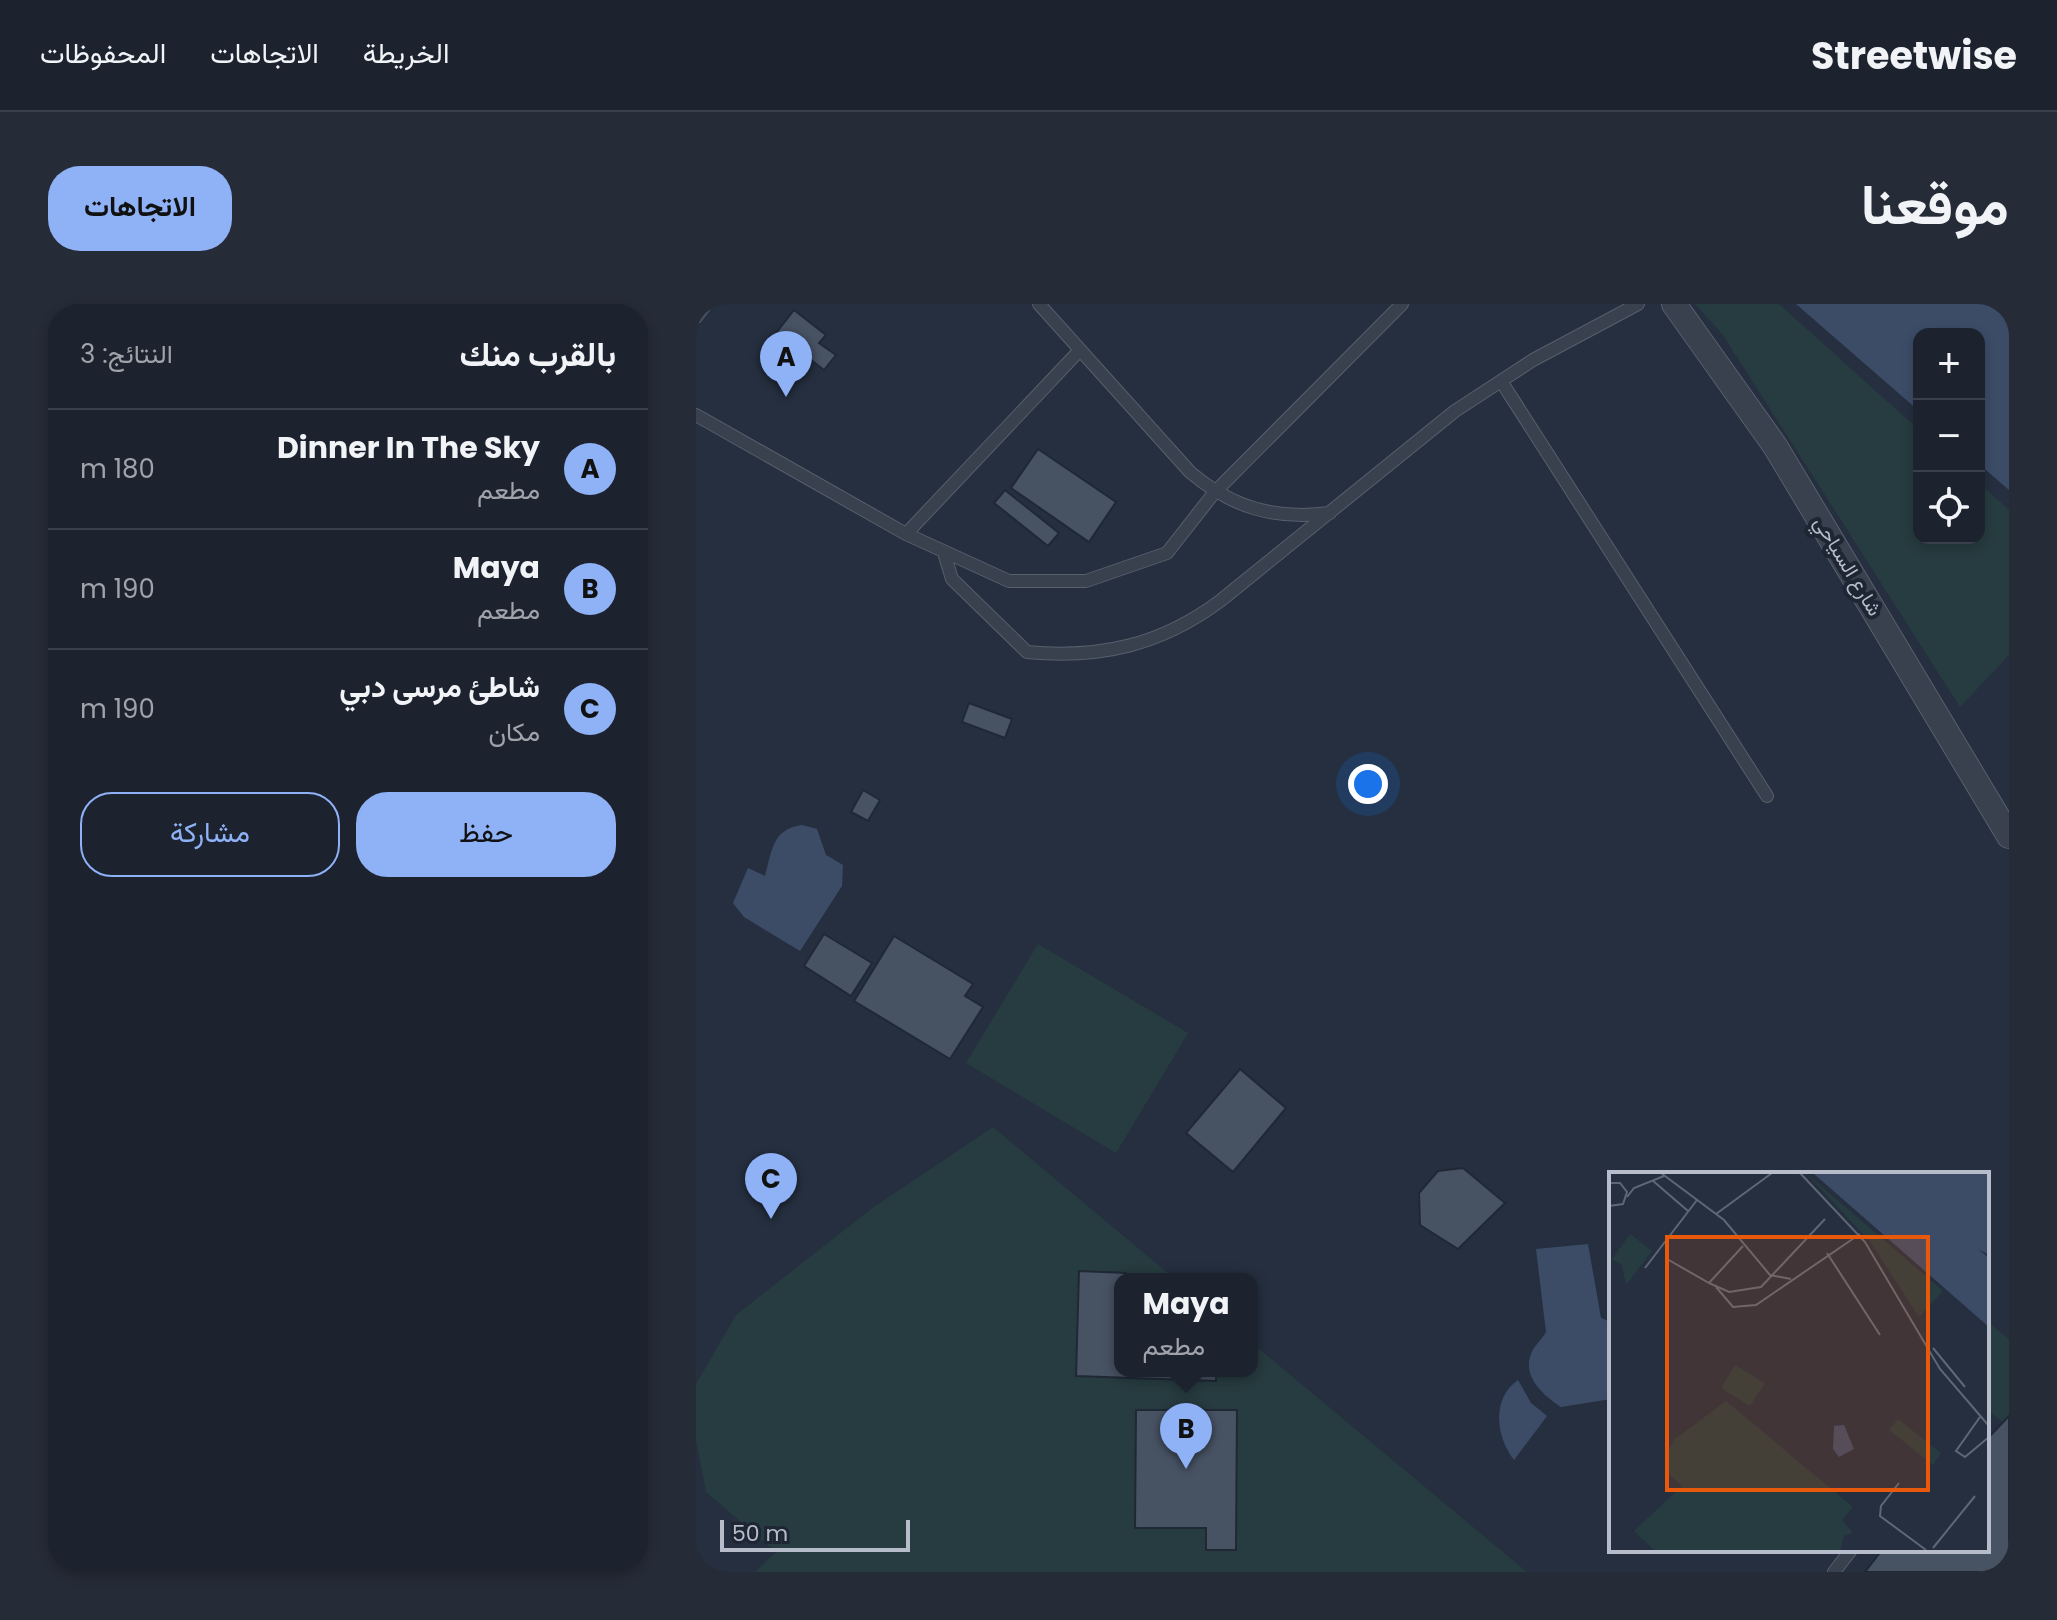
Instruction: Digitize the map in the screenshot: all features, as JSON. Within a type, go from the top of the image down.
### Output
[{"type":"street","name":"شارع السياحي","points":[[1674,304],[1775,446],[2008,833]]},
{"type":"lane","points":[[696,317],[706,304]]},
{"type":"lane","points":[[1039,304],[1190,472],[1214,493],[1255,510],[1280,515],[1330,513]]},
{"type":"lane","points":[[696,415],[906,534],[1009,581],[1086,581],[1167,553],[1214,493],[1402,304]]},
{"type":"lane","points":[[944,553],[952,579],[1027,652],[1087,655],[1146,643],[1197,618],[1430,430],[1501,381],[1533,360],[1638,304]]},
{"type":"lane","points":[[906,534],[1080,350]]},
{"type":"lane","points":[[1501,381],[1767,796]]},
{"type":"lane","points":[[1834,1572],[1849,1552]]},
{"type":"green space","points":[[1695,304],[1779,304],[1913,425],[1913,544],[1985,544],[1985,488],[2009,510],[2009,655],[1960,707],[1723,335]]},
{"type":"green space","points":[[1038,944],[1188,1033],[1116,1153],[966,1063]]},
{"type":"green space","points":[[993,1127],[1168,1273],[1114,1273],[1114,1377],[1258,1377],[1258,1348],[1527,1572],[755,1572],[776,1552],[706,1492],[696,1439],[696,1384],[736,1315],[871,1209]]},
{"type":"green space","points":[[1989,1324],[2009,1339],[2009,1427],[1989,1412]]},
{"type":"water","points":[[1796,304],[2009,304],[2009,490],[1985,469],[1985,328],[1913,328],[1913,406]]},
{"type":"water","points":[[802,825],[817,829],[826,855],[843,865],[842,886],[800,951],[744,917],[733,903],[748,868],[765,876],[779,836],[792,827]]},
{"type":"water","points":[[1588,1244],[1601,1318],[1609,1321],[1609,1399],[1561,1407],[1540,1390],[1531,1375],[1530,1358],[1546,1332],[1536,1249]]},
{"type":"water","points":[[1518,1380],[1531,1403],[1547,1416],[1514,1460],[1503,1440],[1499,1418],[1503,1397]]},
{"type":"building","points":[[794,310],[826,335],[819,343],[836,355],[824,370],[776,333]]},
{"type":"building","points":[[1038,449],[1116,502],[1089,542],[1011,488]]},
{"type":"building","points":[[1005,490],[1059,533],[1048,546],[994,503]]},
{"type":"building","points":[[969,703],[1012,719],[1005,738],[962,722]]},
{"type":"building","points":[[863,790],[880,800],[868,821],[851,812]]},
{"type":"building","points":[[824,934],[872,963],[851,996],[804,966]]},
{"type":"building","points":[[894,936],[973,984],[965,996],[983,1007],[950,1059],[854,1001]]},
{"type":"building","points":[[1240,1069],[1286,1108],[1233,1172],[1186,1133]]},
{"type":"building","points":[[1463,1168],[1505,1203],[1458,1249],[1420,1225],[1419,1193],[1438,1171]]},
{"type":"building","points":[[1079,1271],[1126,1273],[1114,1273],[1114,1377],[1216,1377],[1216,1381],[1076,1376]]},
{"type":"building","points":[[1136,1410],[1237,1410],[1236,1550],[1206,1550],[1206,1528],[1135,1528]]},
{"type":"building","points":[[2009,1416],[2009,1572],[1865,1572],[1880,1552],[1989,1552],[1989,1437]]},
{"type":"place","name":"Dinner In The Sky","points":[[786,397]]},
{"type":"place","name":"شاطئ مرسى دبي","points":[[771,1219]]},
{"type":"place","name":"Maya","points":[[1186,1469]]}]
